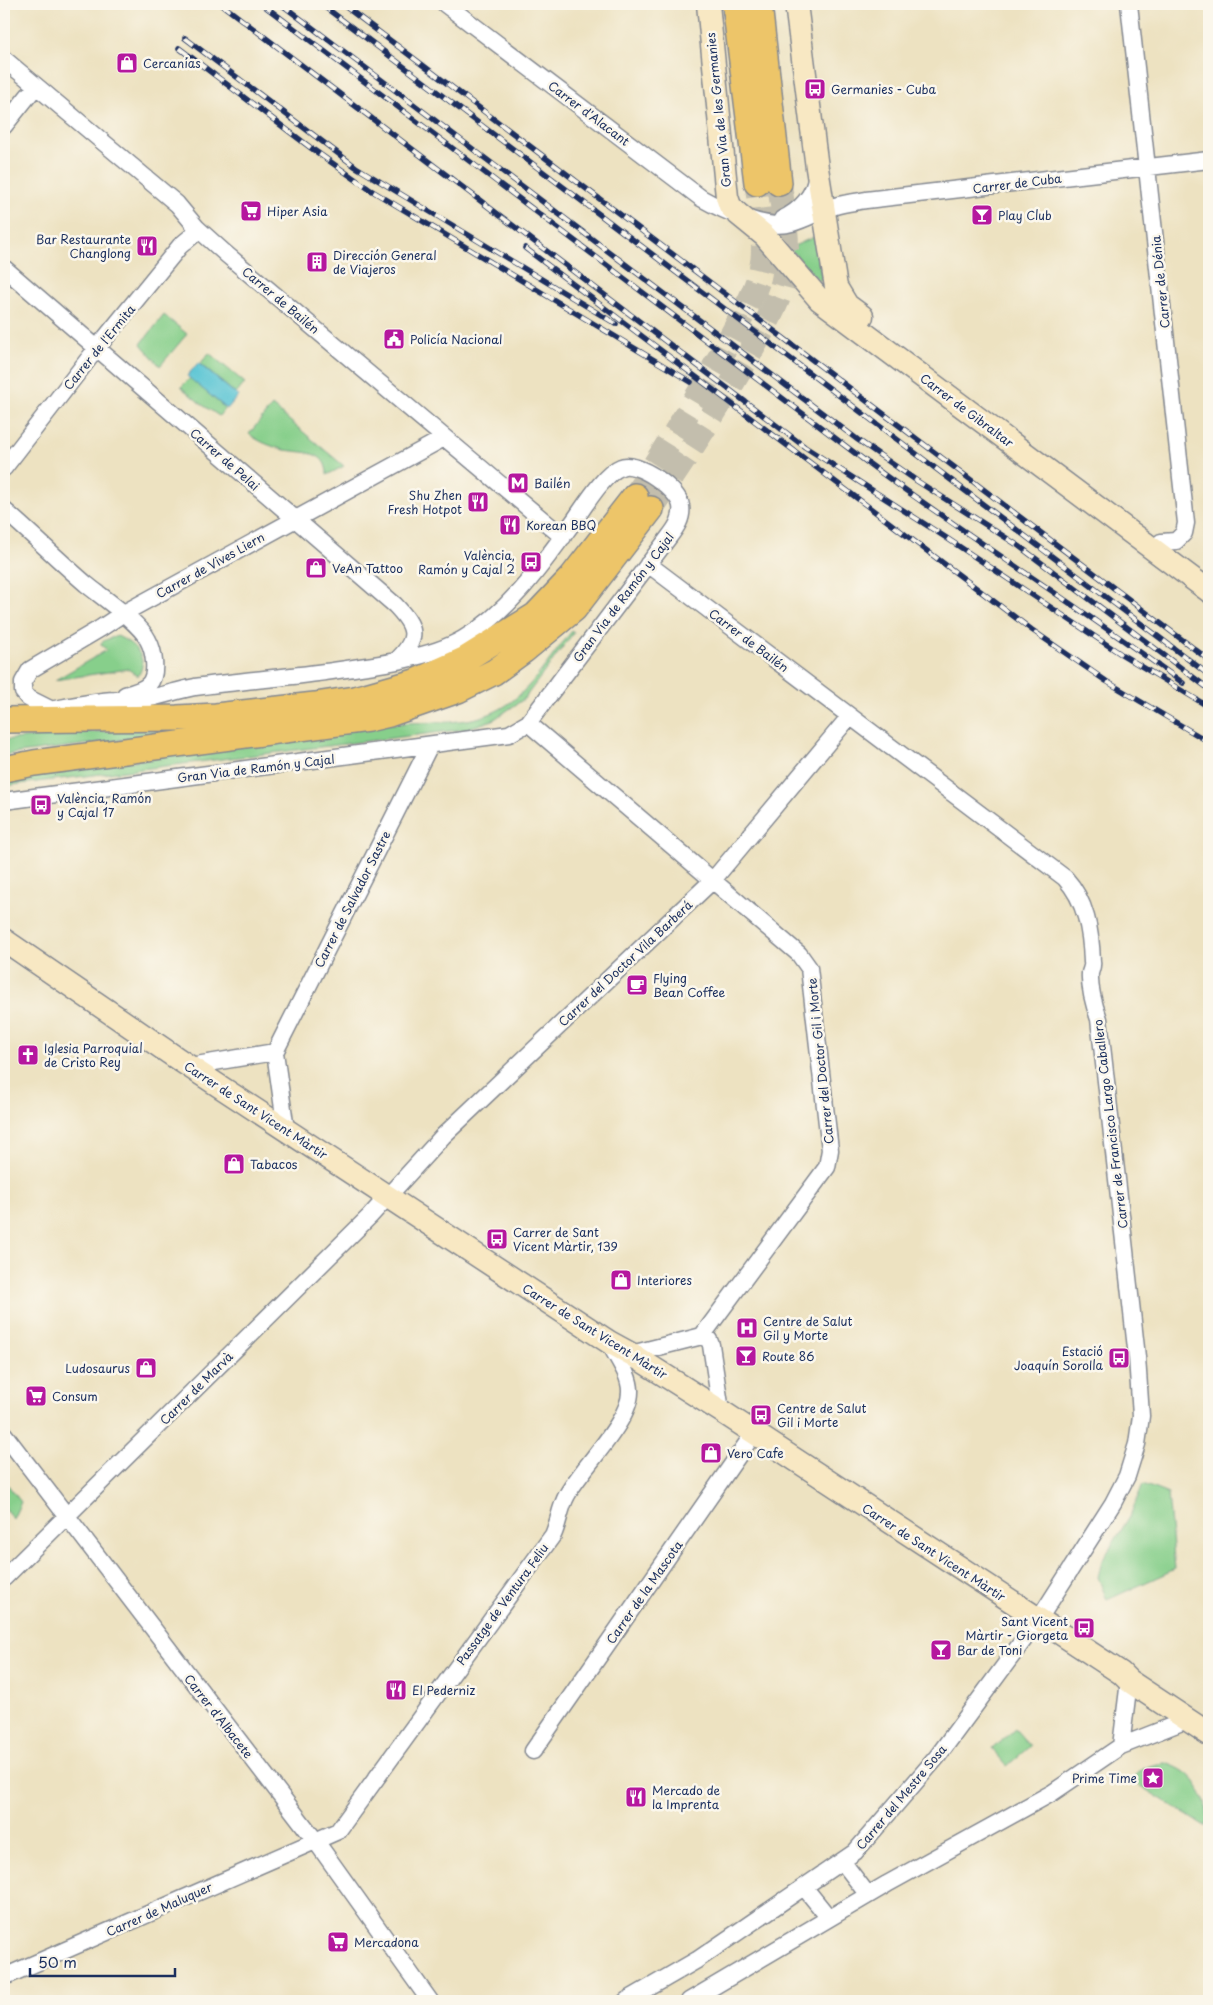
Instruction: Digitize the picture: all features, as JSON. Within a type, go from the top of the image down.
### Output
[{"type":"main road","name":"Gran Via de les Germanies","points":[[708,4],[727,197],[730,206],[738,214]]},
{"type":"main road","points":[[735,4],[768,183],[759,4]]},
{"type":"main road","points":[[796,4],[825,210]]},
{"type":"main road","name":"Carrer de Gibraltar","points":[[825,210],[836,287],[847,305],[1209,579]]},
{"type":"main road","name":"Carrer de Gibraltar","points":[[738,214],[765,236],[820,300],[1209,591]]},
{"type":"main road","name":"Gran Via de Ramón y Cajal","points":[[4,769],[34,763],[368,720],[458,690],[494,672],[524,651],[574,608],[643,502],[536,615],[464,660],[415,682],[355,699],[216,716],[14,719]]},
{"type":"main road","name":"Carrer de Sant Vicent Màrtir","points":[[4,940],[388,1198],[609,1342],[632,1354],[721,1411],[1121,1673],[1181,1723],[1209,1734]]},
{"type":"street","name":"Carrer d'Alacant","points":[[446,4],[701,198],[738,214]]},
{"type":"street","name":"Carrer de Dénia","points":[[1129,4],[1186,523],[1184,534],[1176,541],[1161,542]]},
{"type":"street","name":"Carrer de Bailén","points":[[4,59],[177,204],[197,228],[562,537]]},
{"type":"street","points":[[4,126],[36,86]]},
{"type":"street","name":"Carrer de Cuba","points":[[825,210],[840,204],[866,200],[1209,160]]},
{"type":"street","points":[[765,224],[788,217],[804,203],[816,178],[818,168]]},
{"type":"street","points":[[738,214],[765,224],[780,226],[792,224],[825,210]]},
{"type":"street","name":"Carrer de l'Ermita","points":[[4,468],[97,348],[180,246],[192,236],[197,228]]},
{"type":"street","name":"Carrer de Pelai","points":[[4,268],[395,605],[409,620],[413,633],[411,644],[406,652],[396,661]]},
{"type":"street","name":"Carrer de Vives Liern","points":[[52,710],[28,698],[23,692],[23,682],[30,670],[122,614],[444,438]]},
{"type":"street","name":"Gran Via de Ramón y Cajal","points":[[4,801],[509,734],[528,723],[679,523],[681,506],[676,494],[661,481],[637,467],[622,466],[609,475],[513,598],[478,629],[452,644],[396,661],[302,675],[194,687],[150,698],[114,700],[52,710],[14,719]]},
{"type":"street","points":[[4,510],[148,639],[151,648],[153,674],[149,684],[140,690],[114,700]]},
{"type":"street","name":"Carrer de Bailén","points":[[648,564],[850,716]]},
{"type":"street","name":"Carrer del Doctor Vila Barberá","points":[[388,1198],[443,1136],[713,880],[850,716]]},
{"type":"street","name":"Carrer de Francisco Largo Caballero","points":[[850,716],[1069,883],[1082,901],[1086,914],[1093,964],[1090,973],[1093,999],[1100,1029],[1137,1357],[1141,1416],[1137,1444],[1127,1476],[1113,1503],[1039,1619]]},
{"type":"street","name":"Carrer del Doctor Gil i Morte","points":[[528,723],[799,954],[810,968],[830,1150],[827,1167],[702,1336]]},
{"type":"street","name":"Carrer de Salvador Sastre","points":[[275,1052],[430,745]]},
{"type":"street","points":[[190,1066],[275,1052],[286,1130]]},
{"type":"street","name":"Carrer de Marvà","points":[[4,1578],[388,1198]]},
{"type":"street","points":[[632,1354],[702,1336],[709,1340],[721,1411]]},
{"type":"street","name":"Passatge de Ventura Feliu","points":[[315,1840],[338,1831],[553,1534],[567,1494],[620,1420],[628,1404],[630,1391],[627,1378],[609,1342]]},
{"type":"street","name":"Carrer de la Mascota","points":[[533,1751],[754,1433]]},
{"type":"street","name":"Carrer d'Albacete","points":[[4,1434],[315,1840],[430,2001]]},
{"type":"street","name":"Carrer del Mestre Sosa","points":[[626,2001],[697,1960],[858,1849],[937,1757],[1039,1619]]},
{"type":"street","points":[[1121,1746],[1129,1681]]},
{"type":"street","points":[[689,2001],[868,1895],[1052,1793],[1121,1746],[1181,1723]]},
{"type":"street","name":"Carrer de Maluquer","points":[[4,1977],[315,1840]]},
{"type":"street","points":[[842,1861],[868,1895]]},
{"type":"street","points":[[804,1887],[829,1918]]},
{"type":"green space","points":[[814,237],[822,279],[819,281],[791,250],[792,247]]},
{"type":"green space","points":[[164,315],[187,334],[160,366],[141,344]]},
{"type":"green space","points":[[209,353],[245,383],[236,394],[200,364]]},
{"type":"green space","points":[[190,378],[225,408],[219,416],[181,387]]},
{"type":"green space","points":[[272,406],[344,466],[327,475],[323,461],[313,454],[285,450],[262,442],[249,434]]},
{"type":"green space","points":[[572,631],[574,632],[524,699],[493,720],[466,729],[4,786],[4,783],[31,776],[255,743],[390,724],[443,722],[482,717],[506,705],[528,687]]},
{"type":"green space","points":[[117,636],[134,647],[141,657],[142,663],[138,676],[128,669],[55,680],[107,650],[100,644]]},
{"type":"green space","points":[[187,729],[189,731],[4,755],[4,740],[83,732]]},
{"type":"green space","points":[[4,1480],[21,1502],[13,1519],[4,1507]]},
{"type":"green space","points":[[1143,1484],[1168,1494],[1175,1569],[1107,1600],[1098,1577],[1102,1561],[1130,1516]]},
{"type":"green space","points":[[1015,1729],[1030,1746],[1007,1766],[992,1749]]},
{"type":"green space","points":[[1165,1763],[1181,1769],[1197,1784],[1206,1807],[1207,1819],[1205,1826],[1132,1781],[1146,1767]]},
{"type":"water","points":[[198,363],[238,396],[227,409],[187,376]]},
{"type":"tunnel","points":[[635,496],[712,372],[756,287],[763,259],[762,221],[757,183]]},
{"type":"tunnel","points":[[651,509],[730,386],[755,344],[776,303],[786,265],[786,230],[779,183]]},
{"type":"railway","points":[[221,4],[805,447],[1121,654],[1209,707]]},
{"type":"railway","points":[[262,4],[868,463],[1183,683]]},
{"type":"railway","points":[[281,4],[858,440],[917,481],[1019,546],[1209,689]]},
{"type":"railway","points":[[321,4],[1209,675]]},
{"type":"railway","points":[[342,4],[1209,660]]},
{"type":"railway","points":[[185,38],[356,167],[616,324]]},
{"type":"railway","points":[[179,48],[311,148],[369,189],[691,382]]},
{"type":"railway","points":[[525,248],[1032,630],[1106,681],[1209,742]]},
{"type":"place","name":"Cercanías","points":[[127,63]]},
{"type":"place","name":"Germanies - Cuba","points":[[815,89]]},
{"type":"place","name":"Hiper Asia","points":[[251,211]]},
{"type":"place","name":"Play Club","points":[[982,215]]},
{"type":"place","name":"Bar Restaurante Changlong","points":[[147,246]]},
{"type":"place","name":"Dirección General de Viajeros","points":[[317,262]]},
{"type":"place","name":"Policía Nacional","points":[[394,339]]},
{"type":"place","name":"Bailén","points":[[518,483]]},
{"type":"place","name":"Shu Zhen Fresh Hotpot","points":[[478,502]]},
{"type":"place","name":"Korean BBQ","points":[[510,525]]},
{"type":"place","name":"València, Ramón y Cajal 2","points":[[531,562]]},
{"type":"place","name":"VeAn Tattoo","points":[[316,568]]},
{"type":"place","name":"València, Ramón y Cajal 17","points":[[41,805]]},
{"type":"place","name":"Flying Bean Coffee","points":[[637,985]]},
{"type":"place","name":"Iglesia Parroquial de Cristo Rey","points":[[28,1055]]},
{"type":"place","name":"Tabacos","points":[[234,1164]]},
{"type":"place","name":"Carrer de Sant Vicent Màrtir, 139","points":[[497,1239]]},
{"type":"place","name":"Interiores","points":[[621,1280]]},
{"type":"place","name":"Centre de Salut Gil y Morte","points":[[747,1328]]},
{"type":"place","name":"Route 86","points":[[746,1356]]},
{"type":"place","name":"Estació Joaquín Sorolla","points":[[1119,1358]]},
{"type":"place","name":"Ludosaurus","points":[[146,1368]]},
{"type":"place","name":"Consum","points":[[36,1396]]},
{"type":"place","name":"Centre de Salut Gil i Morte","points":[[761,1415]]},
{"type":"place","name":"Vero Cafe","points":[[711,1453]]},
{"type":"place","name":"Sant Vicent Màrtir - Giorgeta","points":[[1084,1628]]},
{"type":"place","name":"Bar de Toni","points":[[941,1650]]},
{"type":"place","name":"El Pederniz","points":[[396,1690]]},
{"type":"place","name":"Prime Time","points":[[1153,1778]]},
{"type":"place","name":"Mercado de la Imprenta","points":[[636,1797]]},
{"type":"place","name":"Mercadona","points":[[338,1942]]}]
